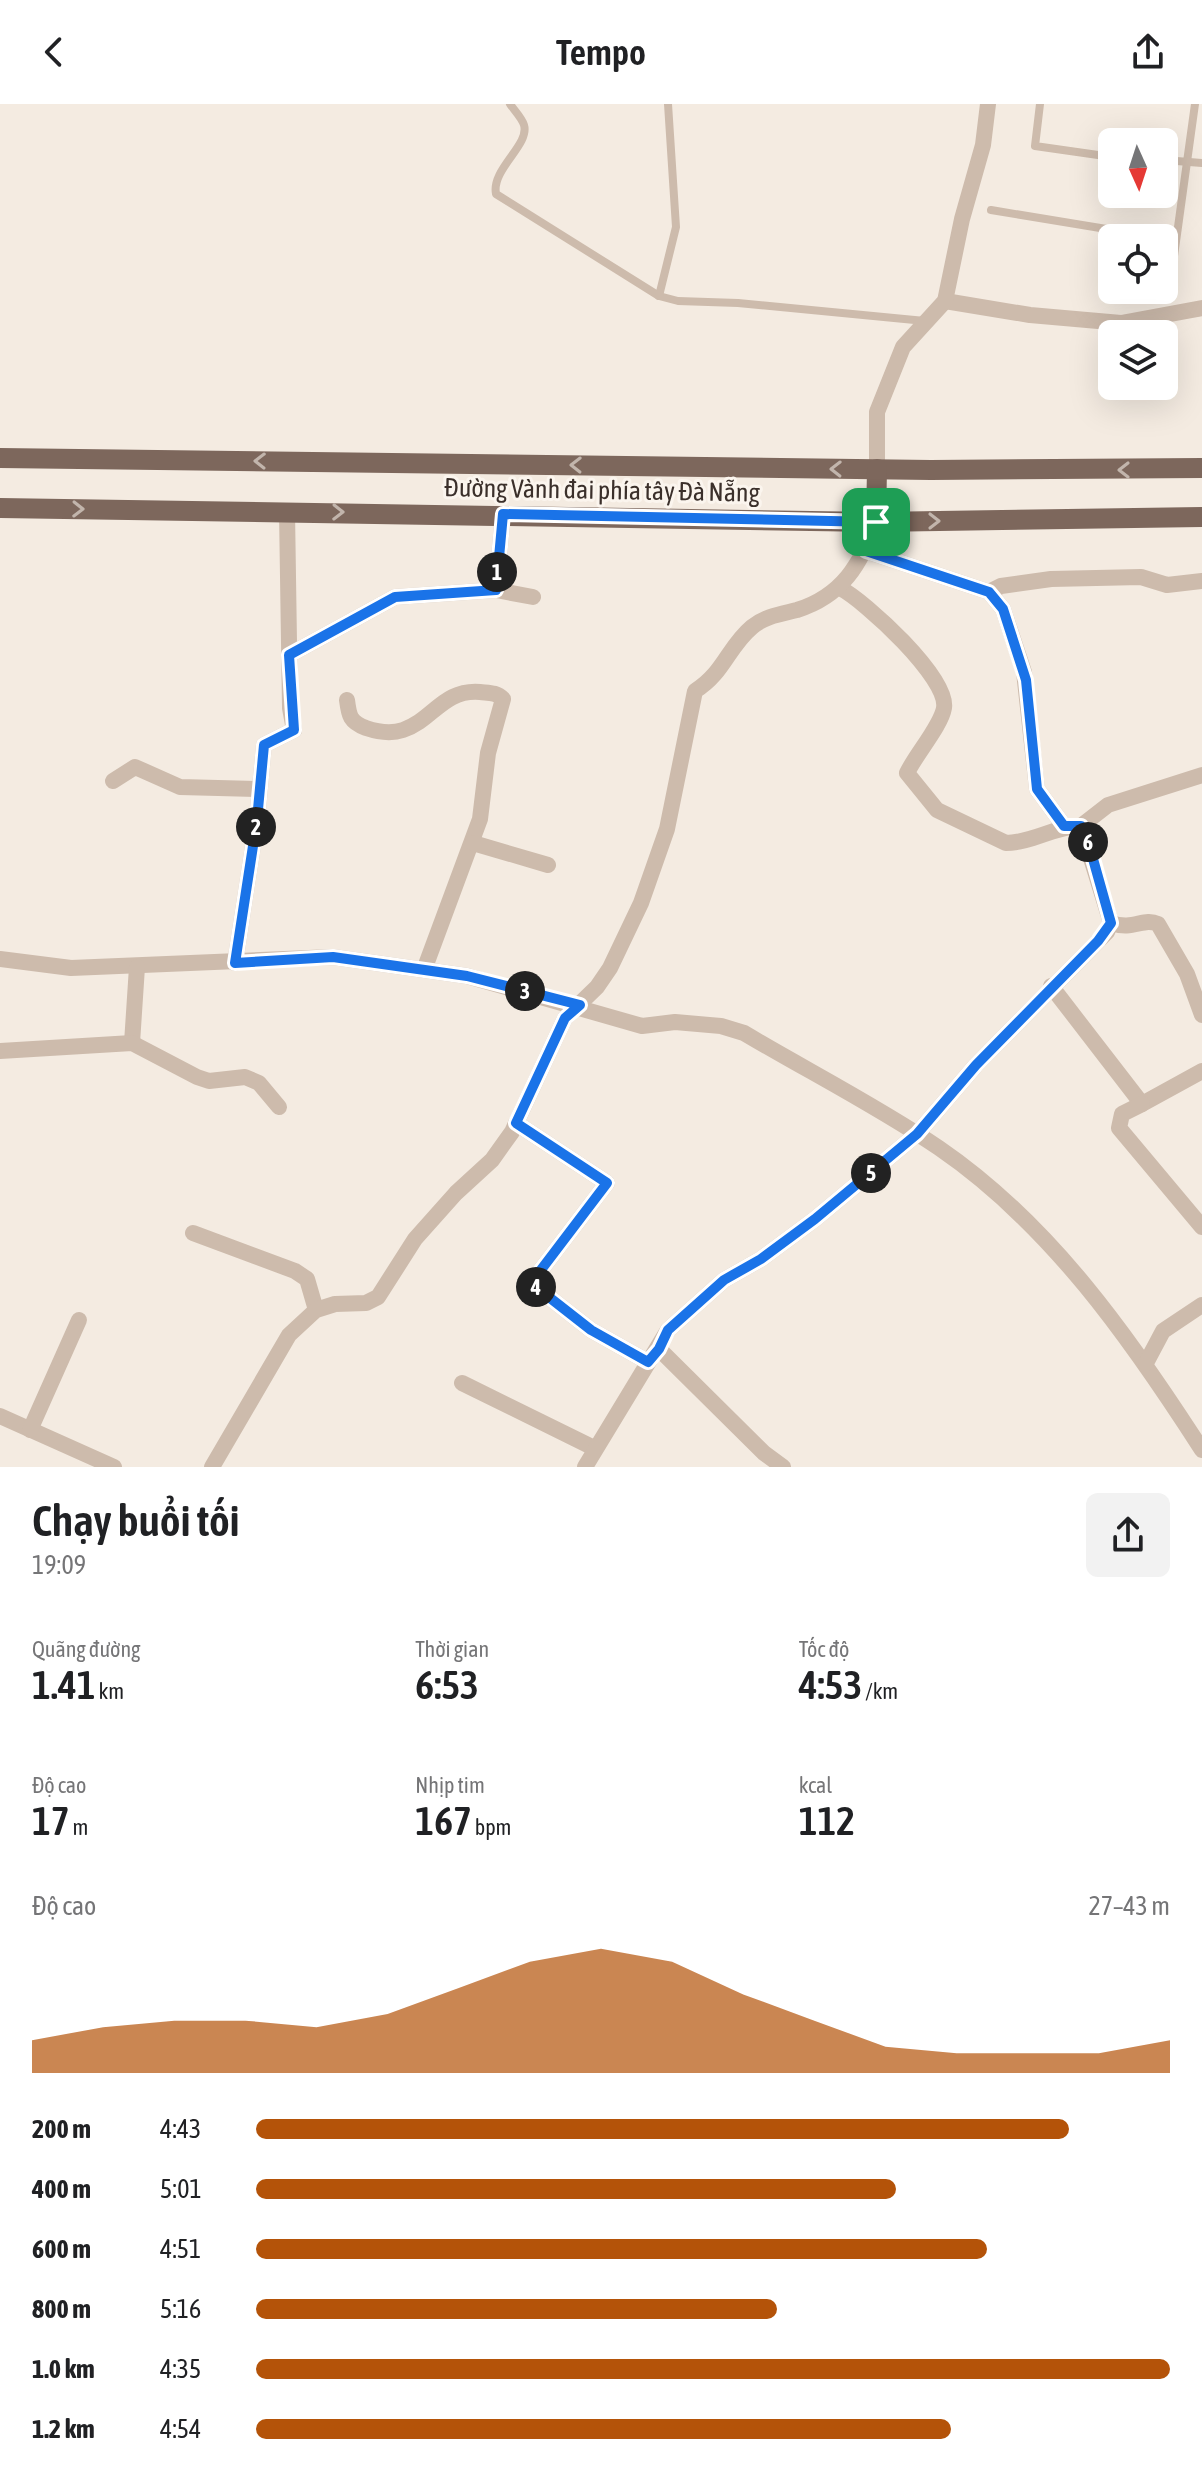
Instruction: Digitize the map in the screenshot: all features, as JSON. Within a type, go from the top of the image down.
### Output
[{"type":"main road","name":"Đường Vành đai phía tây Đà Nẵng","points":[[0,458],[877,469],[1202,468]]},
{"type":"main road","points":[[876,522],[877,469]]},
{"type":"main road","name":"Đường Vành đai phía tây Đà Nẵng","points":[[0,508],[876,522],[1202,517]]},
{"type":"street","points":[[877,469],[877,412],[895,362],[925,321],[945,301],[962,219],[983,145],[988,104]]},
{"type":"street","points":[[945,301],[1030,315],[1121,323],[1202,308]]},
{"type":"street","points":[[235,963],[264,745],[294,730],[289,655],[287,511]]},
{"type":"street","points":[[496,590],[503,514]]},
{"type":"street","points":[[212,1467],[289,1335],[316,1310],[335,1304],[366,1303],[378,1297],[415,1239],[456,1193],[492,1160],[516,1123],[565,1018],[580,1005],[610,968],[641,903],[667,829],[695,691],[720,671],[742,635],[756,623],[823,600],[840,588],[866,551],[876,522]]},
{"type":"street","points":[[866,551],[989,592],[1003,609],[1024,672],[1037,789],[1073,826],[1111,923]]},
{"type":"street","points":[[989,592],[1001,586],[1051,579],[1141,577],[1167,585],[1202,581]]},
{"type":"street","points":[[840,588],[858,597],[884,621],[941,688],[944,709],[907,773],[937,810],[1006,843],[1017,843],[1073,826],[1108,805],[1202,775]]},
{"type":"street","points":[[289,655],[395,597],[496,590],[533,597]]},
{"type":"street","points":[[347,700],[349,716],[355,723],[384,732],[414,725],[440,702],[460,693],[500,695],[503,708],[488,753],[480,819],[424,970]]},
{"type":"street","points":[[113,781],[135,767],[180,787],[260,789]]},
{"type":"street","points":[[473,843],[548,865]]},
{"type":"street","points":[[1111,923],[1126,928],[1146,921],[1158,924],[1187,974],[1202,1015]]},
{"type":"street","points":[[585,1467],[668,1330],[724,1280],[761,1259],[815,1219],[917,1134],[976,1065],[1098,941],[1111,923]]},
{"type":"street","points":[[0,959],[71,968],[333,957],[467,976],[580,1005],[642,1026],[675,1022],[721,1026],[744,1033],[917,1134],[977,1177],[1066,1262],[1146,1363],[1202,1450]]},
{"type":"street","points":[[132,1043],[137,967]]},
{"type":"street","points":[[1051,986],[1142,1104]]},
{"type":"street","points":[[0,1051],[132,1043],[209,1081],[245,1077],[259,1083],[279,1107]]},
{"type":"street","points":[[1202,1071],[1122,1114],[1119,1128],[1202,1227]]},
{"type":"street","points":[[516,1123],[607,1183],[531,1283],[591,1330],[654,1356],[783,1467]]},
{"type":"street","points":[[193,1233],[295,1271],[307,1279],[316,1310]]},
{"type":"street","points":[[1146,1363],[1163,1331],[1202,1305]]},
{"type":"street","points":[[30,1430],[79,1320]]},
{"type":"street","points":[[462,1383],[594,1448]]},
{"type":"street","points":[[0,1416],[114,1467]]},
{"type":"lane","points":[[510,104],[524,124],[524,135],[496,181],[496,194],[659,296],[678,301],[738,303],[925,321]]},
{"type":"lane","points":[[659,296],[676,227],[668,104]]},
{"type":"lane","points":[[1040,104],[1035,146],[1098,155]]},
{"type":"lane","points":[[1178,226],[1195,104]]},
{"type":"lane","points":[[1178,162],[1202,163]]},
{"type":"lane","points":[[991,210],[1098,227]]},
{"type":"route","points":[[503,514],[876,522],[866,551],[989,592],[1003,609],[1026,680],[1037,789],[1064,826],[1081,826],[1086,834],[1111,923],[1107,932],[976,1065],[917,1134],[815,1219],[761,1259],[724,1280],[668,1330],[659,1349],[648,1362],[591,1330],[531,1283],[607,1183],[516,1123],[565,1018],[580,1005],[467,976],[333,957],[235,963],[257,820],[264,745],[294,730],[290,708],[289,655],[395,597],[496,590],[503,514]]}]
